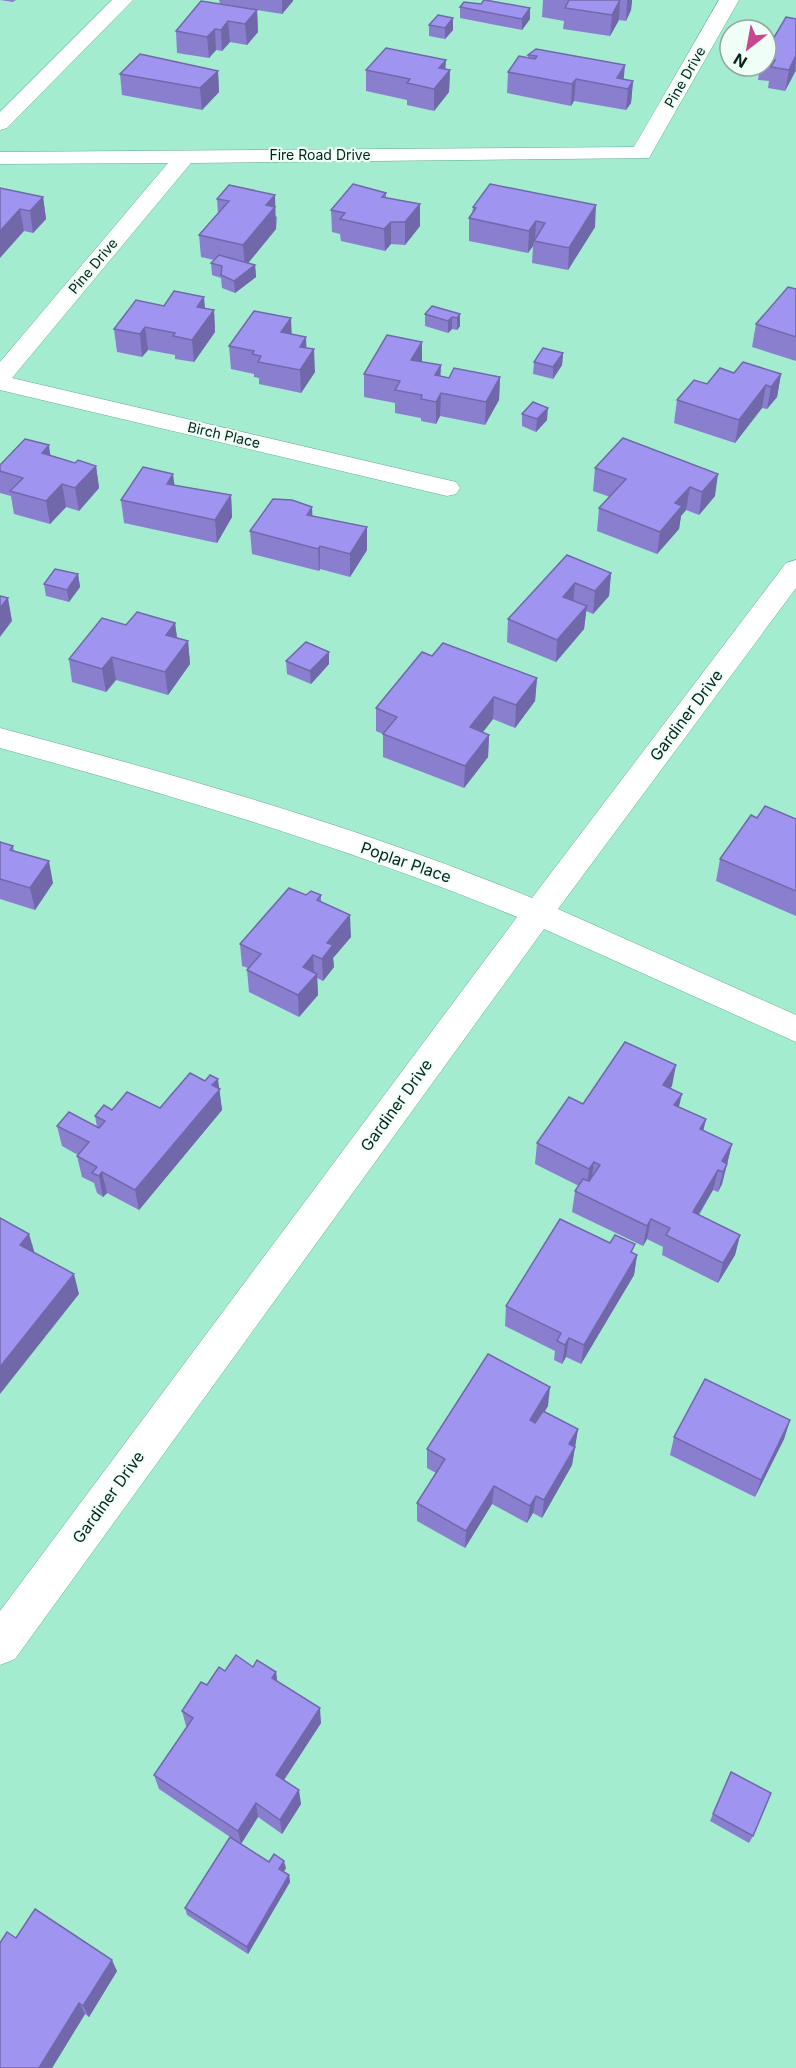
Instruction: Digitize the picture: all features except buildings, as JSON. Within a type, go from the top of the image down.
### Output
[{"type":"street","points":[[0,124],[123,0]]},
{"type":"street","name":"Pine Drive","points":[[641,153],[729,0]]},
{"type":"street","name":"Fire Road Drive","points":[[0,158],[641,153]]},
{"type":"street","name":"Pine Drive","points":[[0,377],[185,156]]},
{"type":"street","name":"Birch Place","points":[[0,383],[447,488]]},
{"type":"street","name":"Gardiner Drive","points":[[0,1645],[538,913],[796,569]]},
{"type":"street","name":"Poplar Place","points":[[0,738],[195,793],[441,873],[538,913],[796,1029]]}]
